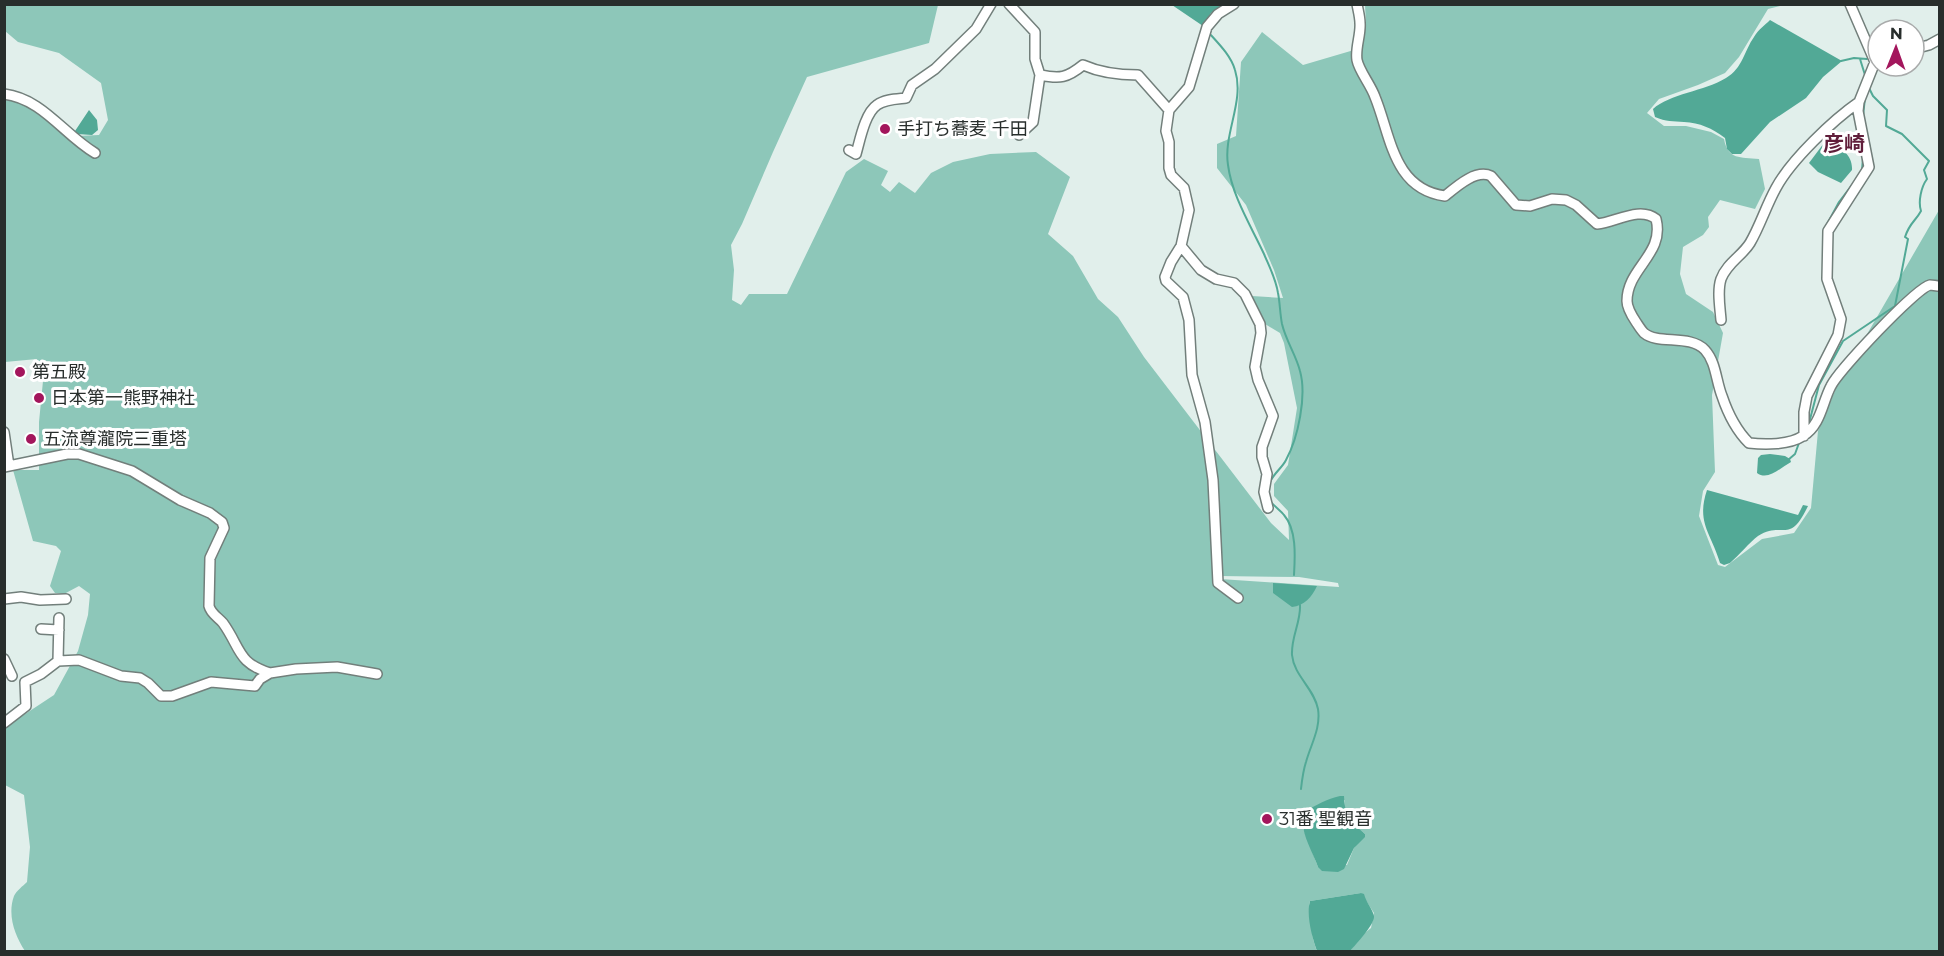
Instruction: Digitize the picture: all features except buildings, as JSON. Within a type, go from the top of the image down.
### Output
[{"type":"street","points":[[849,150],[856,154],[864,125],[876,105],[906,98],[912,85],[935,69],[976,29],[991,4]]},
{"type":"street","points":[[1009,4],[1035,32],[1035,58],[1040,75],[1033,122],[1019,135]]},
{"type":"street","points":[[1234,4],[1218,14],[1206,29],[1189,87],[1169,111],[1166,130],[1169,142],[1169,168],[1171,175],[1184,188],[1189,202],[1188,219],[1181,246],[1165,277],[1166,281],[1184,297],[1189,320],[1192,375],[1205,422],[1213,480],[1218,583],[1239,598]]},
{"type":"street","points":[[1357,4],[1360,24],[1357,58],[1360,70],[1371,86],[1394,154],[1402,169],[1420,188],[1432,194],[1445,196],[1474,175],[1486,174],[1491,176],[1516,206],[1530,206],[1552,199],[1566,200],[1576,205],[1597,224],[1609,223],[1636,214],[1651,214],[1656,219],[1659,235],[1654,247],[1631,281],[1627,304],[1645,334],[1660,339],[1683,340],[1704,349],[1714,367],[1722,396],[1738,433],[1749,443],[1792,441],[1804,436],[1816,423],[1832,384],[1892,316],[1917,293],[1930,285],[1940,286]]},
{"type":"street","points":[[1851,4],[1866,38]]},
{"type":"street","points":[[1926,46],[1940,39]]},
{"type":"street","points":[[1040,75],[1052,77],[1070,75],[1083,65],[1114,75],[1138,75],[1169,111]]},
{"type":"street","points":[[1804,436],[1807,396],[1838,335],[1841,319],[1827,279],[1828,231],[1869,167],[1860,122],[1859,102],[1869,78]]},
{"type":"street","points":[[4,94],[18,96],[33,103],[79,143],[95,153]]},
{"type":"street","points":[[1721,320],[1719,286],[1722,276],[1730,264],[1749,246],[1776,188],[1818,136],[1859,102]]},
{"type":"street","points":[[1181,246],[1209,276],[1239,286],[1260,324],[1261,333],[1255,366],[1258,380],[1273,416],[1262,447],[1262,457],[1267,474],[1264,492],[1268,508]]},
{"type":"street","points":[[4,432],[7,466],[67,454],[79,454],[132,471],[180,500],[210,513],[222,522],[224,528],[222,535],[210,558],[209,606],[210,611],[221,620],[247,662],[270,673],[337,667],[377,674]]},
{"type":"street","points":[[4,599],[21,597],[39,600],[66,599]]},
{"type":"street","points":[[58,661],[59,618]]},
{"type":"street","points":[[41,629],[59,630]]},
{"type":"street","points":[[4,659],[12,676]]},
{"type":"street","points":[[4,723],[26,706],[25,682],[41,674],[58,661],[79,660],[121,676],[140,678],[161,696],[172,696],[211,682],[255,686],[260,679],[270,673]]},
{"type":"shaded area","points":[[4,5],[938,5],[929,43],[807,77],[731,245],[734,270],[732,300],[741,305],[749,294],[787,294],[846,172],[864,159],[888,171],[881,185],[890,192],[899,182],[915,193],[931,173],[953,162],[990,154],[1036,152],[1070,177],[1048,234],[1073,256],[1098,299],[1118,317],[1144,357],[1271,523],[1289,540],[1288,511],[1274,496],[1274,484],[1288,465],[1297,408],[1280,333],[1265,324],[1252,296],[1283,298],[1274,270],[1246,205],[1217,168],[1217,144],[1236,136],[1241,62],[1262,32],[1303,65],[1354,50],[1363,40],[1366,24],[1365,5],[1784,5],[1768,9],[1739,57],[1725,73],[1659,99],[1647,113],[1664,126],[1686,126],[1711,132],[1724,139],[1728,151],[1732,154],[1759,159],[1765,189],[1755,209],[1720,200],[1708,217],[1709,227],[1703,235],[1683,247],[1680,274],[1686,294],[1713,312],[1723,333],[1712,395],[1715,472],[1703,491],[1699,516],[1718,565],[1725,567],[1762,539],[1794,533],[1811,508],[1818,431],[1837,386],[1939,210],[1939,951],[1350,951],[1361,936],[1371,928],[1374,913],[1361,893],[1310,901],[1313,939],[1317,952],[25,951],[15,932],[11,910],[15,894],[27,882],[30,847],[24,795],[5,785],[5,731],[7,726],[54,695],[78,651],[88,615],[90,594],[79,586],[64,594],[55,593],[50,586],[61,551],[56,546],[33,541],[13,470],[39,470],[39,422],[43,381],[37,359],[5,362],[5,100],[19,101],[77,136],[99,135],[108,120],[101,83],[59,53],[18,42],[5,31]],"holes":[[[1220,576],[1299,577],[1338,583],[1339,587],[1220,579]],[[1345,800],[1347,815],[1365,834],[1354,848],[1347,865],[1318,867],[1303,828]]]},
{"type":"shaded area","points":[[1172,5],[1225,5],[1211,13],[1203,26]]},
{"type":"shaded area","points":[[1770,20],[1842,61],[1823,77],[1806,98],[1770,122],[1741,154],[1732,154],[1727,149],[1725,138],[1706,127],[1666,121],[1655,117],[1653,109],[1660,104],[1708,86],[1732,74],[1756,34]]},
{"type":"shaded area","points":[[89,110],[97,120],[98,130],[92,135],[77,134],[75,131]]},
{"type":"shaded area","points":[[1831,139],[1851,160],[1852,170],[1841,183],[1818,172],[1809,163],[1824,143]]},
{"type":"shaded area","points":[[1761,455],[1785,456],[1791,462],[1770,475],[1757,473],[1758,458]]},
{"type":"shaded area","points":[[1707,490],[1798,515],[1803,505],[1808,506],[1796,525],[1790,529],[1774,530],[1758,536],[1730,563],[1724,565],[1720,563],[1704,520],[1704,501]]},
{"type":"shaded area","points":[[1273,583],[1317,586],[1307,600],[1292,607],[1273,593]]},
{"type":"shaded area","points":[[1344,796],[1347,814],[1365,834],[1365,837],[1354,848],[1344,869],[1338,872],[1322,871],[1306,840],[1303,825],[1304,812],[1322,802]]},
{"type":"shaded area","points":[[1364,894],[1374,916],[1365,934],[1350,951],[1317,951],[1309,919],[1310,901]]},
{"type":"waterway","points":[[1209,33],[1231,60],[1237,82],[1236,106],[1227,153],[1230,177],[1274,278],[1282,324],[1302,381],[1302,404],[1294,440],[1286,460],[1270,482]]},
{"type":"waterway","points":[[1841,61],[1854,58],[1866,59]]},
{"type":"waterway","points":[[1860,59],[1865,75]]},
{"type":"waterway","points":[[1809,423],[1819,385],[1843,341],[1895,306],[1908,239],[1905,237],[1921,211],[1921,195],[1927,179],[1924,170],[1929,161],[1902,134],[1886,126],[1887,110],[1873,96],[1869,88]]},
{"type":"waterway","points":[[1863,116],[1865,98]]},
{"type":"waterway","points":[[1868,140],[1870,148]]},
{"type":"waterway","points":[[1862,170],[1863,158]]},
{"type":"waterway","points":[[1825,228],[1839,202],[1852,185]]},
{"type":"waterway","points":[[1823,249],[1823,273]]},
{"type":"waterway","points":[[1788,460],[1795,454],[1799,443]]},
{"type":"waterway","points":[[1271,502],[1284,515],[1291,528],[1294,544],[1294,575]]},
{"type":"waterway","points":[[1300,605],[1292,655],[1296,669],[1313,695],[1319,716],[1304,769],[1301,789]]},
{"type":"place","name":"手打ち蕎麦 千田","points":[[885,129]]},
{"type":"place","name":"第五殿","points":[[20,372]]},
{"type":"place","name":"日本第一熊野神社","points":[[39,398]]},
{"type":"place","name":"五流尊瀧院三重塔","points":[[31,439]]},
{"type":"place","name":"31番 聖観音","points":[[1267,819]]},
{"type":"district","name":"彦崎","points":[[1844,143]]}]
